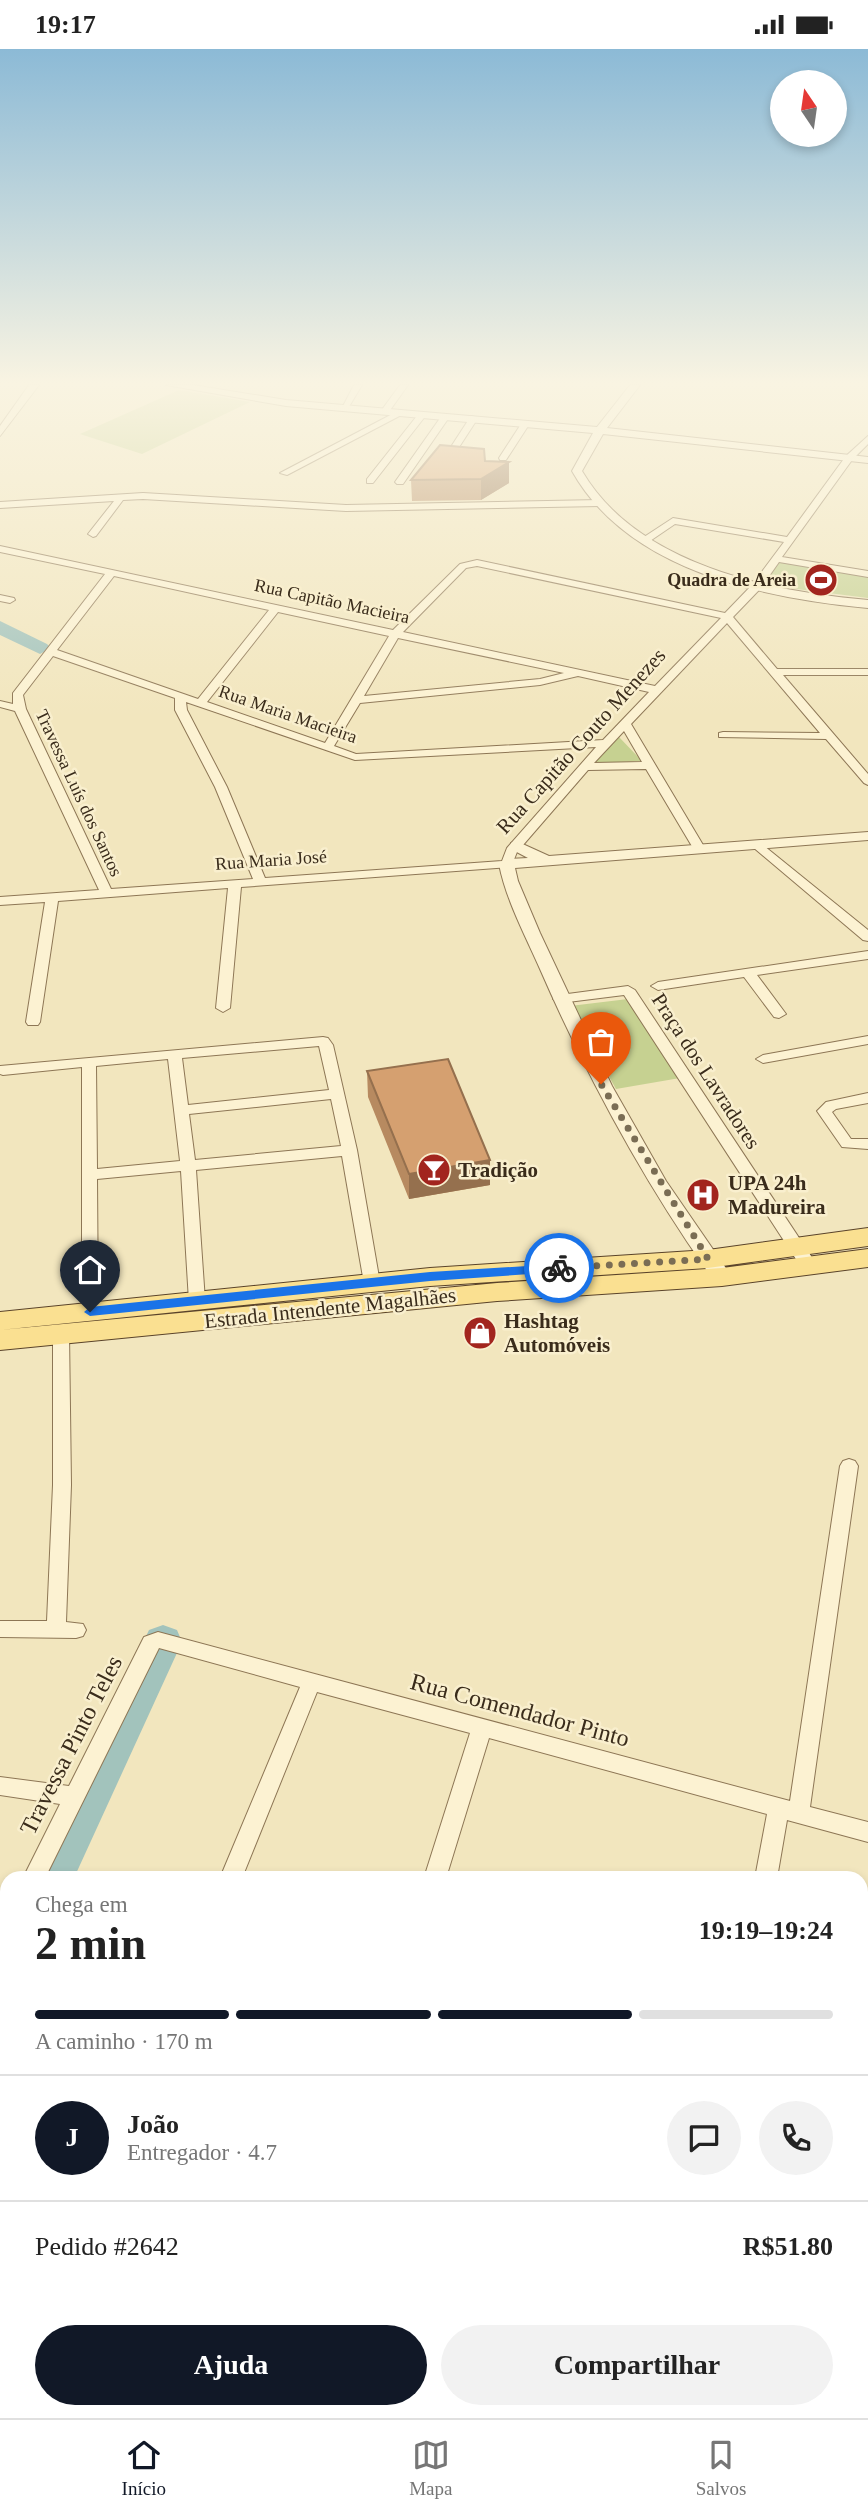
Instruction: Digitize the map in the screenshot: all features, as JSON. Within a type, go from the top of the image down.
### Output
[{"type":"main road","name":"Estrada Intendente Magalhães","points":[[803,1257],[868,1237]]},
{"type":"main road","name":"Estrada Intendente Magalhães","points":[[0,1340],[497,1292],[803,1257],[868,1258]]},
{"type":"main road","name":"Estrada Intendente Magalhães","points":[[0,1321],[372,1283],[715,1268]]},
{"type":"street","points":[[594,496],[647,539],[694,564],[756,587],[868,604]]},
{"type":"street","name":"Rua Capitão Couto Menezes","points":[[715,1268],[611,1105],[560,999],[510,881],[507,864],[516,846],[606,743],[756,587],[821,496]]},
{"type":"street","points":[[0,505],[121,497],[346,508],[600,503]]},
{"type":"street","points":[[93,534],[121,497]]},
{"type":"street","points":[[647,539],[666,523],[677,521],[788,540]]},
{"type":"street","name":"Rua Capitão Macieira","points":[[0,549],[657,689]]},
{"type":"street","points":[[775,559],[868,574]]},
{"type":"street","points":[[327,749],[396,632],[463,566],[472,563],[726,617],[868,781]]},
{"type":"street","name":"Travessa Luís dos Santos","points":[[106,892],[20,709],[17,695],[112,572]]},
{"type":"street","points":[[201,703],[276,608]]},
{"type":"street","name":"Rua Maria Macieira","points":[[51,652],[327,749],[366,757],[606,743]]},
{"type":"street","points":[[355,700],[553,681],[580,672]]},
{"type":"street","points":[[777,673],[868,672]]},
{"type":"street","points":[[180,697],[181,710],[222,787],[260,880]]},
{"type":"street","points":[[0,704],[20,709]]},
{"type":"street","points":[[625,723],[700,849]]},
{"type":"street","points":[[723,735],[830,736]]},
{"type":"street","points":[[586,767],[650,765]]},
{"type":"street","name":"Rua Maria José","points":[[0,901],[868,836]]},
{"type":"street","points":[[758,845],[868,937]]},
{"type":"street","points":[[516,846],[545,861]]},
{"type":"street","points":[[223,1008],[234,882]]},
{"type":"street","points":[[33,1021],[52,897]]},
{"type":"street","name":"Praça dos Lavradores","points":[[658,986],[868,955]]},
{"type":"street","points":[[748,973],[779,1014]]},
{"type":"street","name":"Praça dos Lavradores","points":[[560,999],[628,990],[803,1257]]},
{"type":"street","points":[[763,1059],[868,1040]]},
{"type":"street","points":[[3,1070],[324,1042],[349,1150],[372,1283]]},
{"type":"street","points":[[176,1055],[188,1165],[197,1301]]},
{"type":"street","points":[[89,1062],[90,1312]]},
{"type":"street","points":[[183,1110],[335,1094]]},
{"type":"street","points":[[868,1098],[831,1105],[824,1111],[847,1144],[868,1144]]},
{"type":"street","points":[[90,1175],[349,1150]]},
{"type":"street","points":[[0,1629],[66,1630],[61,1333]]},
{"type":"street","points":[[768,1871],[789,1811],[849,1466]]},
{"type":"street","name":"Rua Comendador Pinto","points":[[158,1640],[868,1832]]},
{"type":"street","name":"Travessa Pinto Teles","points":[[37,1871],[151,1643],[158,1640]]},
{"type":"street","points":[[235,1871],[312,1681]]},
{"type":"street","points":[[437,1871],[482,1727]]},
{"type":"street","points":[[0,1786],[75,1795]]},
{"type":"green space","points":[[778,561],[868,576],[868,598],[765,585]]},
{"type":"green space","points":[[619,737],[642,761],[594,763]]},
{"type":"green space","points":[[628,999],[680,1078],[616,1089],[570,1006]]},
{"type":"building","points":[[448,1059],[490,1160],[409,1174],[367,1071]]},
{"type":"waterway","points":[[0,627],[40,648]]},
{"type":"waterway","points":[[55,1871],[163,1642]]},
{"type":"way so far","points":[[559,1268],[708,1259],[611,1105],[601,1084]]},
{"type":"place","name":"Quadra de Areia","points":[[821,580]]},
{"type":"place","name":"Tradição","points":[[434,1170]]},
{"type":"place","name":"UPA 24h Madureira","points":[[703,1195]]},
{"type":"place","name":"Hashtag Automóveis","points":[[480,1333]]},
{"type":"route","points":[[90,1312],[430,1277],[559,1268]]}]
